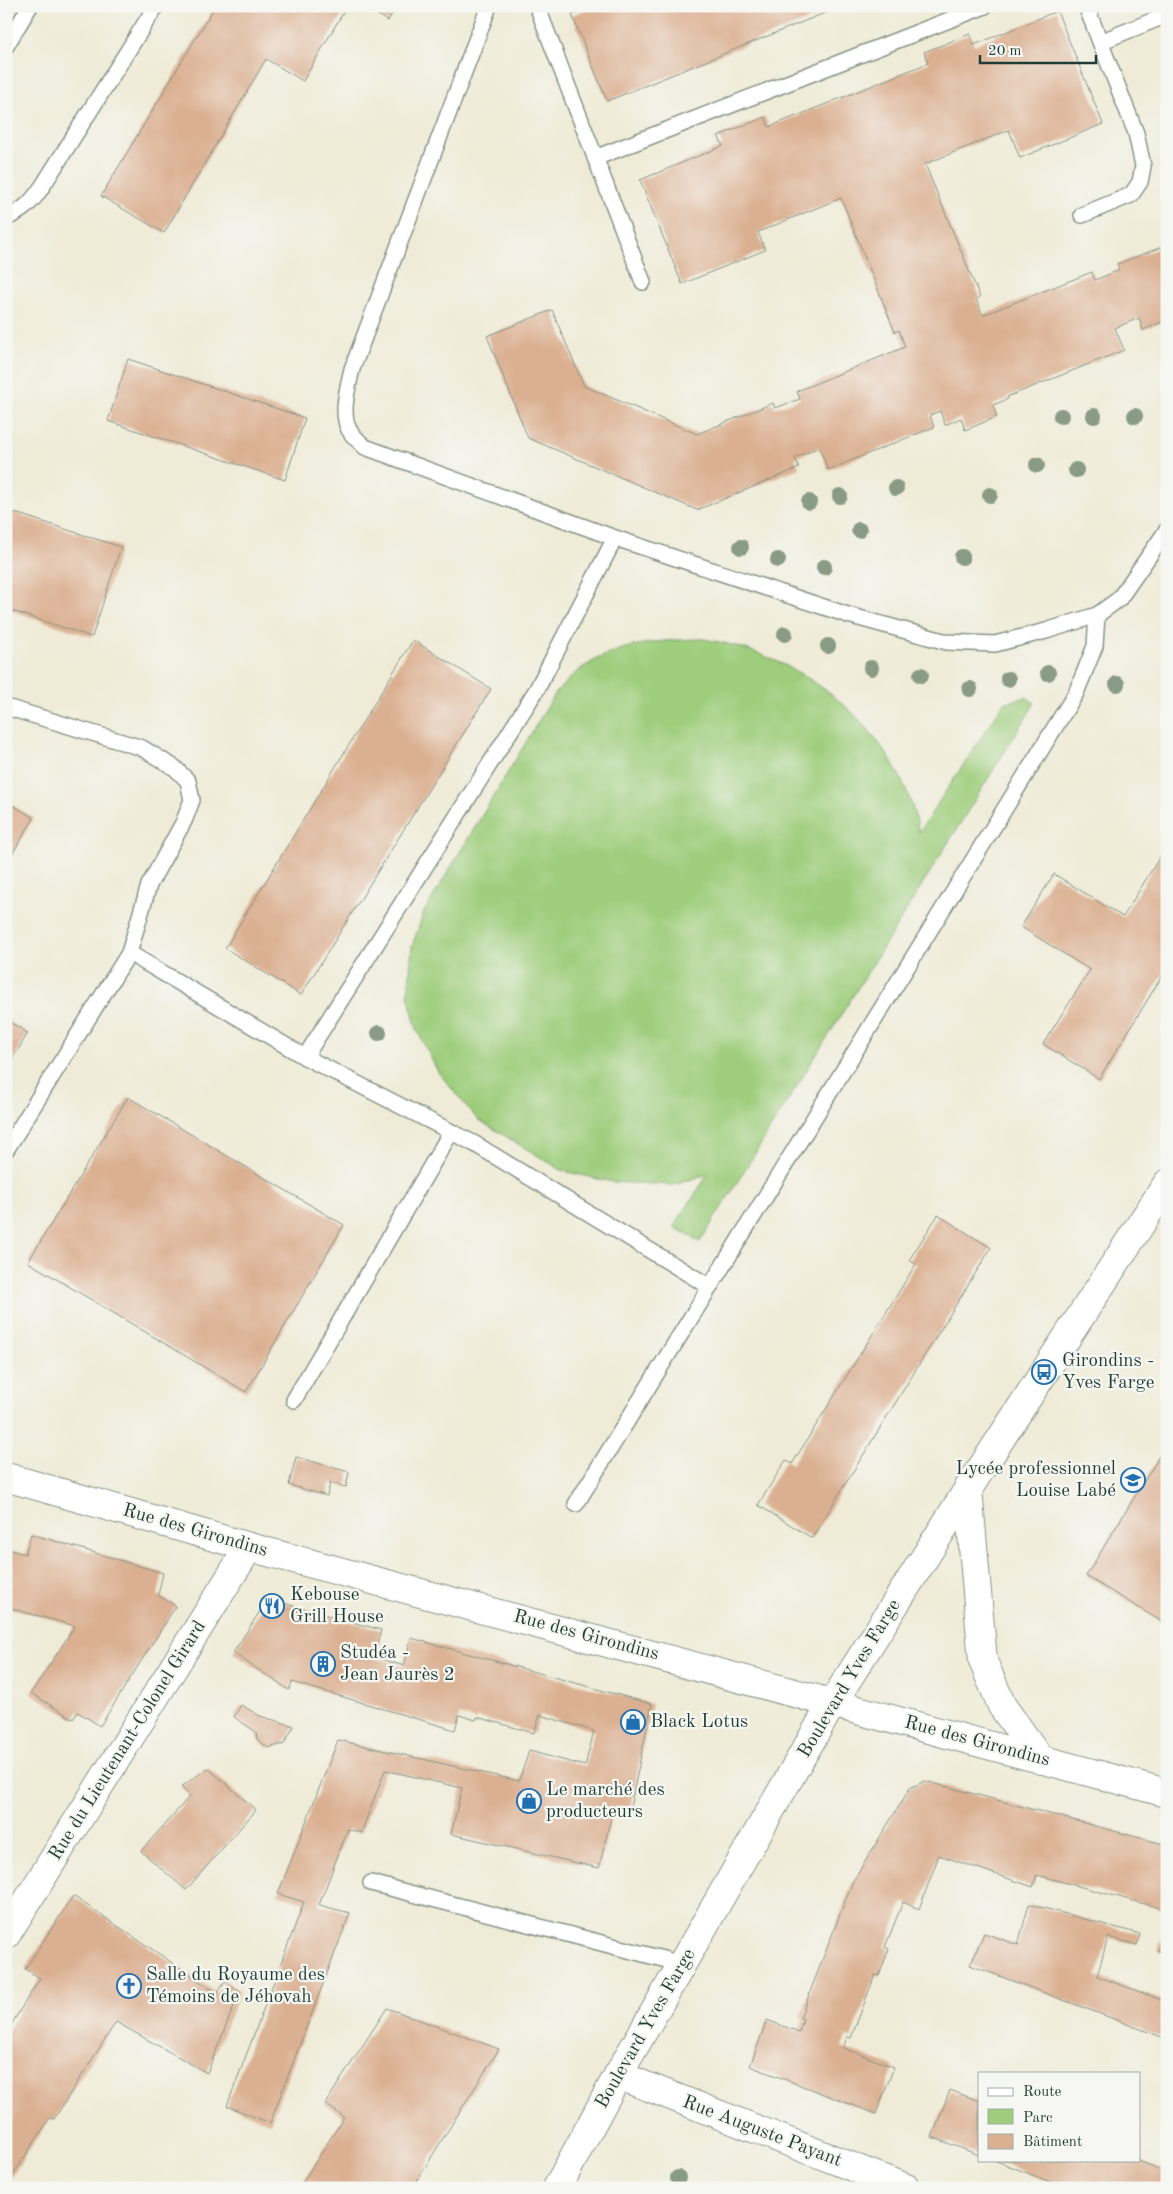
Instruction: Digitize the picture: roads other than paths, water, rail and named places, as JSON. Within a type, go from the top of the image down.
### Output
[{"type":"street","name":"Boulevard Yves Farge","points":[[557,2188],[618,2075],[833,1702],[968,1489],[1167,1184]]},
{"type":"street","name":"Rue des Girondins","points":[[6,1477],[249,1547],[1167,1793]]},
{"type":"street","points":[[968,1489],[983,1661],[1002,1706],[1041,1760]]},
{"type":"street","name":"Rue du Lieutenant-Colonel Girard","points":[[6,1935],[249,1547]]},
{"type":"street","name":"Rue Auguste Payant","points":[[618,2075],[906,2188]]},
{"type":"lane","points":[[6,46],[30,6]]},
{"type":"lane","points":[[6,218],[18,213],[32,202],[156,6]]},
{"type":"lane","points":[[489,6],[352,369],[347,388],[346,410],[350,431],[366,447],[615,538],[848,615],[947,642],[995,644],[1046,632],[1097,615],[1119,598],[1167,530]]},
{"type":"lane","points":[[537,6],[643,282]]},
{"type":"lane","points":[[595,158],[985,6]]},
{"type":"lane","points":[[1082,215],[1131,194],[1140,182],[1143,166],[1136,133],[1086,6]]},
{"type":"lane","points":[[1100,42],[1167,15]]},
{"type":"lane","points":[[305,1057],[538,689],[615,538]]},
{"type":"lane","points":[[576,1504],[1076,693],[1096,646],[1097,615]]},
{"type":"lane","points":[[6,707],[142,748],[175,768],[188,781],[192,800],[184,822],[149,885],[129,953],[6,1150]]},
{"type":"lane","points":[[129,953],[305,1057],[476,1144],[710,1287]]},
{"type":"lane","points":[[294,1400],[451,1132]]},
{"type":"lane","points":[[371,1884],[682,1964]]},
{"type":"place","name":"Girondins - Yves Farge","points":[[1044,1372]]},
{"type":"place","name":"Lycée professionnel Louise Labé","points":[[1133,1480]]},
{"type":"place","name":"Kebouse Grill House","points":[[272,1606]]},
{"type":"place","name":"Studéa - Jean Jaurès 2","points":[[323,1664]]},
{"type":"place","name":"Black Lotus","points":[[633,1722]]},
{"type":"place","name":"Le marché des producteurs","points":[[529,1801]]},
{"type":"place","name":"Salle du Royaume des Témoins de Jéhovah","points":[[129,1986]]}]
